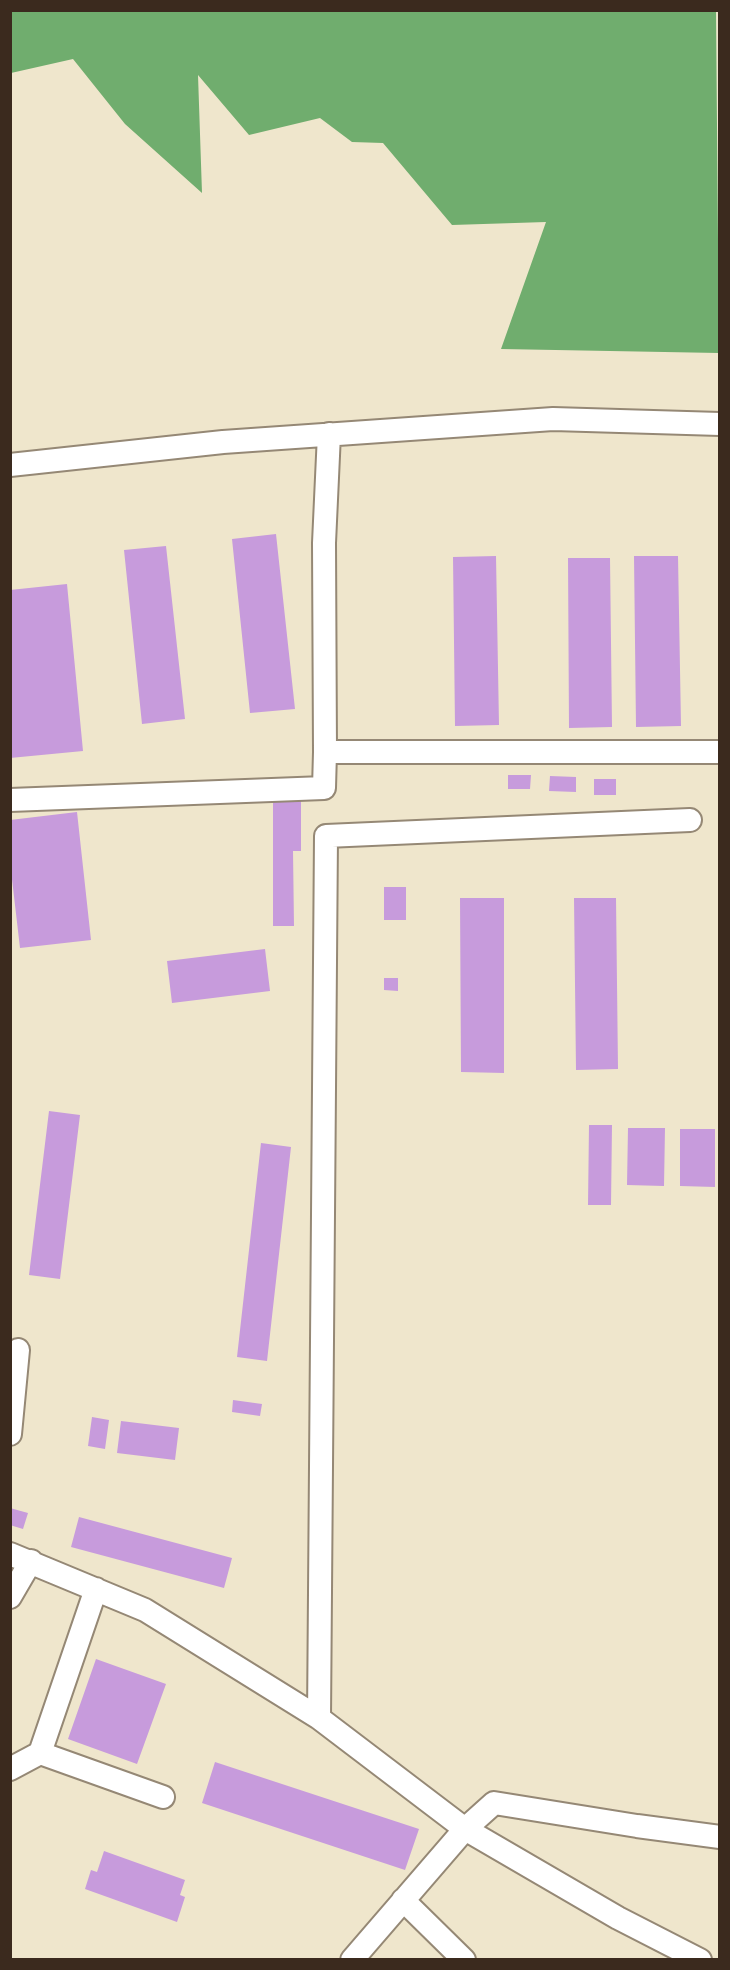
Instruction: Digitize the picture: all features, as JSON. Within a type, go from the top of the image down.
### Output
[{"type":"street","points":[[10,465],[223,442],[553,419],[720,424]]},
{"type":"street","points":[[10,800],[324,788],[324,543],[329,434]]},
{"type":"street","points":[[325,752],[720,752]]},
{"type":"street","points":[[319,1718],[326,836],[690,820]]},
{"type":"street","points":[[10,1434],[18,1350]]},
{"type":"street","points":[[10,1597],[21,1557],[145,1610],[319,1718],[465,1829],[618,1918],[700,1959]]},
{"type":"street","points":[[10,1769],[40,1753],[96,1589]]},
{"type":"street","points":[[40,1753],[163,1797]]},
{"type":"street","points":[[352,1959],[465,1829],[494,1803],[720,1837]]},
{"type":"street","points":[[403,1900],[465,1959]]},
{"type":"green space","points":[[10,11],[716,11],[719,353],[501,349],[546,222],[452,225],[383,143],[352,142],[320,118],[249,135],[198,75],[202,193],[125,124],[73,59],[11,73]]},
{"type":"building","points":[[276,534],[295,709],[250,713],[232,539]]},
{"type":"building","points":[[166,546],[185,719],[142,724],[124,550]]},
{"type":"building","points":[[496,556],[499,725],[455,726],[453,557]]},
{"type":"building","points":[[634,556],[678,556],[681,726],[636,727]]},
{"type":"building","points":[[568,558],[610,558],[612,727],[569,728]]},
{"type":"building","points":[[67,584],[83,751],[10,758],[10,590]]},
{"type":"building","points":[[508,775],[531,775],[530,789],[508,789]]},
{"type":"building","points":[[550,776],[576,777],[576,792],[549,791]]},
{"type":"building","points":[[594,779],[616,779],[616,795],[594,795]]},
{"type":"building","points":[[273,801],[301,801],[301,851],[293,851],[294,926],[273,926]]},
{"type":"building","points":[[77,812],[91,940],[20,948],[10,862],[10,820]]},
{"type":"building","points":[[384,887],[406,887],[406,920],[384,920]]},
{"type":"building","points":[[460,898],[504,898],[504,1073],[461,1072]]},
{"type":"building","points":[[574,898],[616,898],[618,1069],[576,1070]]},
{"type":"building","points":[[265,949],[270,991],[172,1003],[167,961]]},
{"type":"building","points":[[384,978],[398,978],[398,991],[384,990]]},
{"type":"building","points":[[49,1111],[80,1115],[60,1279],[29,1275]]},
{"type":"building","points":[[589,1125],[612,1125],[611,1205],[588,1205]]},
{"type":"building","points":[[628,1128],[665,1128],[664,1186],[627,1185]]},
{"type":"building","points":[[680,1129],[715,1129],[715,1187],[680,1186]]},
{"type":"building","points":[[261,1143],[291,1147],[267,1361],[237,1357]]},
{"type":"building","points":[[233,1400],[262,1404],[260,1416],[232,1412]]},
{"type":"building","points":[[92,1417],[109,1420],[105,1449],[88,1446]]},
{"type":"building","points":[[121,1421],[179,1428],[175,1460],[117,1453]]},
{"type":"building","points":[[10,1508],[28,1513],[23,1529],[10,1525]]},
{"type":"building","points":[[79,1517],[232,1558],[224,1588],[71,1547]]},
{"type":"building","points":[[96,1659],[166,1684],[137,1764],[68,1739]]},
{"type":"building","points":[[215,1762],[419,1829],[405,1870],[202,1803]]},
{"type":"building","points":[[104,1851],[185,1880],[180,1895],[185,1897],[177,1922],[85,1889],[91,1870],[97,1872]]}]
